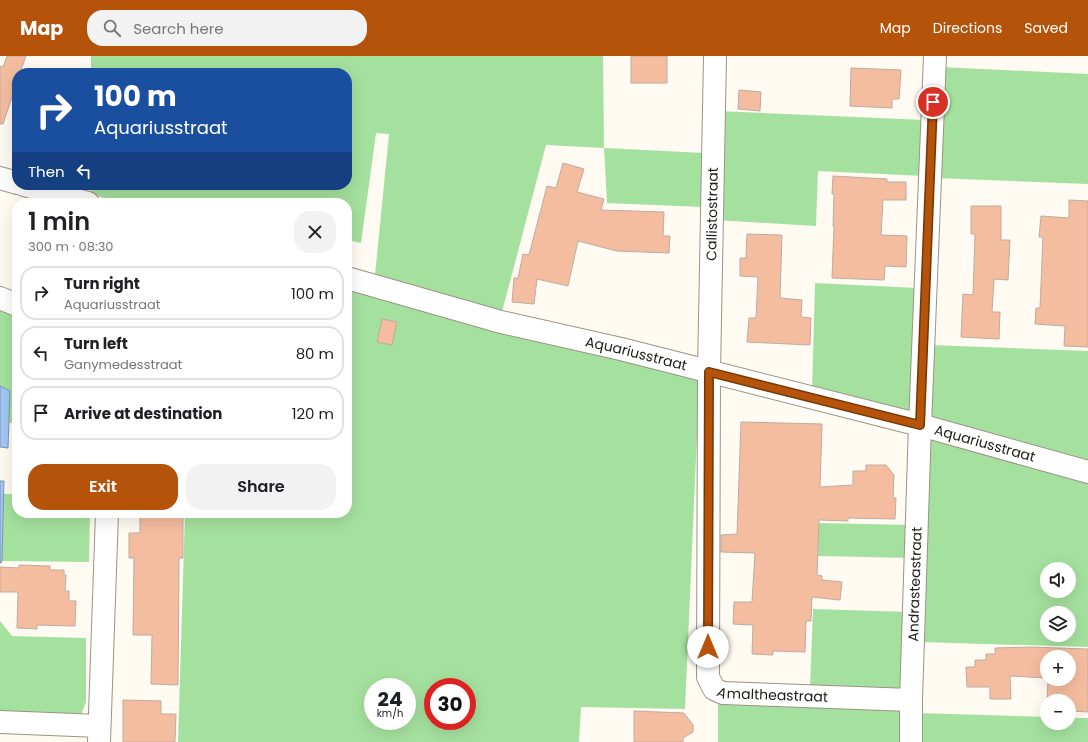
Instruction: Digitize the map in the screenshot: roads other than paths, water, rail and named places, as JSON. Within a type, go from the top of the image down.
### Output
[{"type":"street","name":"Callistostraat","points":[[709,372],[715,56]]},
{"type":"street","name":"Andrasteastraat","points":[[911,742],[920,425],[935,56]]},
{"type":"street","points":[[0,178],[12,182]]},
{"type":"street","points":[[42,190],[70,198]]},
{"type":"street","name":"Aquariusstraat","points":[[352,279],[501,322],[621,349],[920,425],[1088,472]]},
{"type":"street","points":[[0,298],[12,303]]},
{"type":"street","name":"Amaltheastraat","points":[[709,372],[708,677],[714,689],[723,693],[911,700]]},
{"type":"street","points":[[0,722],[99,734],[107,518]]},
{"type":"water","points":[[0,386],[10,391],[8,448],[0,447]]},
{"type":"water","points":[[0,481],[4,481],[1,563],[0,563]]}]
